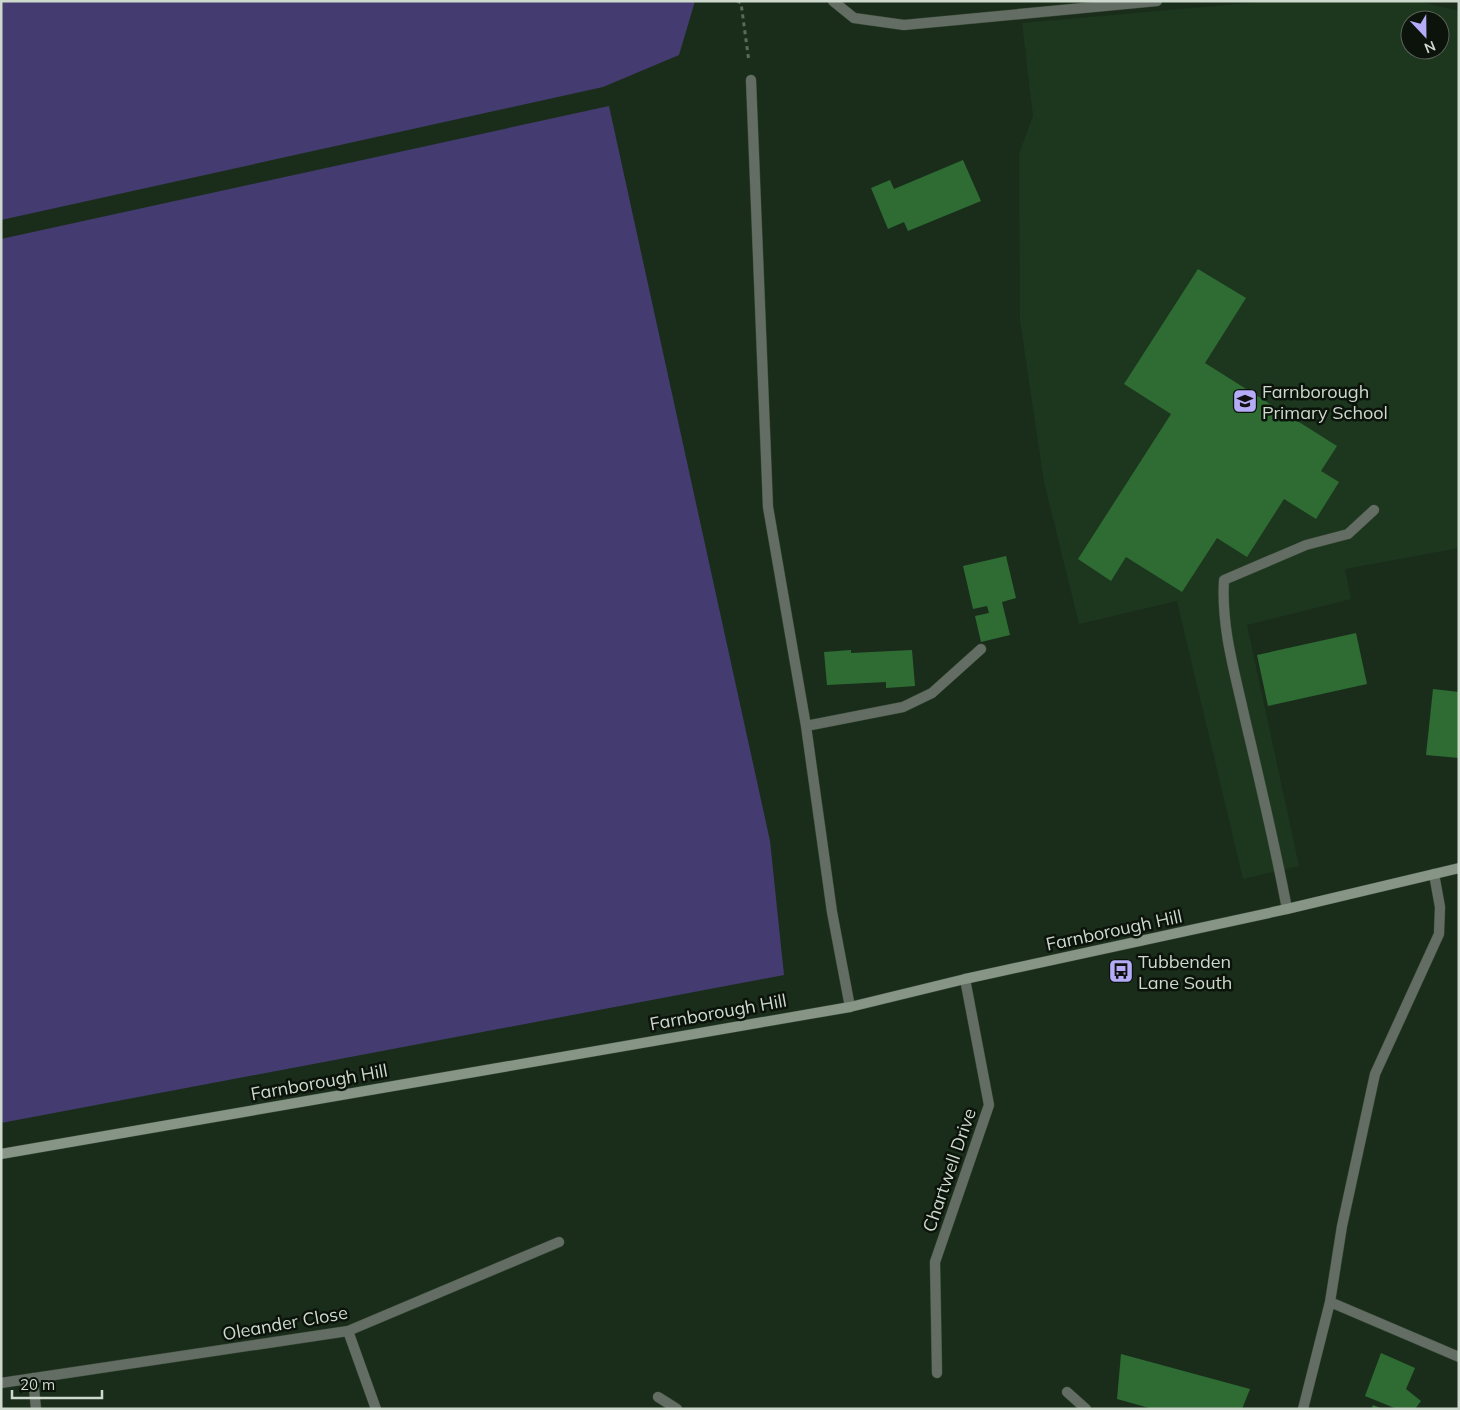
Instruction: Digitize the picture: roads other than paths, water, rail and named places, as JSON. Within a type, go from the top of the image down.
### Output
[{"type":"main road","name":"Farnborough Hill","points":[[1,1154],[850,1006],[1287,909],[1459,868]]},
{"type":"street","points":[[833,1],[854,18],[904,25],[1157,1]]},
{"type":"street","points":[[751,80],[768,507],[806,726],[832,912],[850,1006]]},
{"type":"street","points":[[1287,909],[1228,643],[1222,605],[1224,580],[1306,545],[1348,534],[1374,510]]},
{"type":"street","points":[[806,726],[903,707],[932,693],[981,649]]},
{"type":"street","points":[[1303,1409],[1330,1302],[1342,1226],[1375,1074],[1439,934],[1440,907],[1434,874]]},
{"type":"street","name":"Chartwell Drive","points":[[938,1372],[935,1262],[989,1105],[965,979]]},
{"type":"street","name":"Oleander Close","points":[[1,1382],[348,1331],[558,1242]]},
{"type":"street","points":[[1330,1302],[1459,1357]]},
{"type":"street","points":[[348,1331],[376,1409]]},
{"type":"street","points":[[33,1378],[36,1409]]},
{"type":"street","points":[[1067,1392],[1086,1409]]},
{"type":"street","points":[[658,1397],[676,1409]]},
{"type":"place","name":"Farnborough Primary School","points":[[1245,401]]},
{"type":"place","name":"Tubbenden Lane South","points":[[1121,971]]}]
